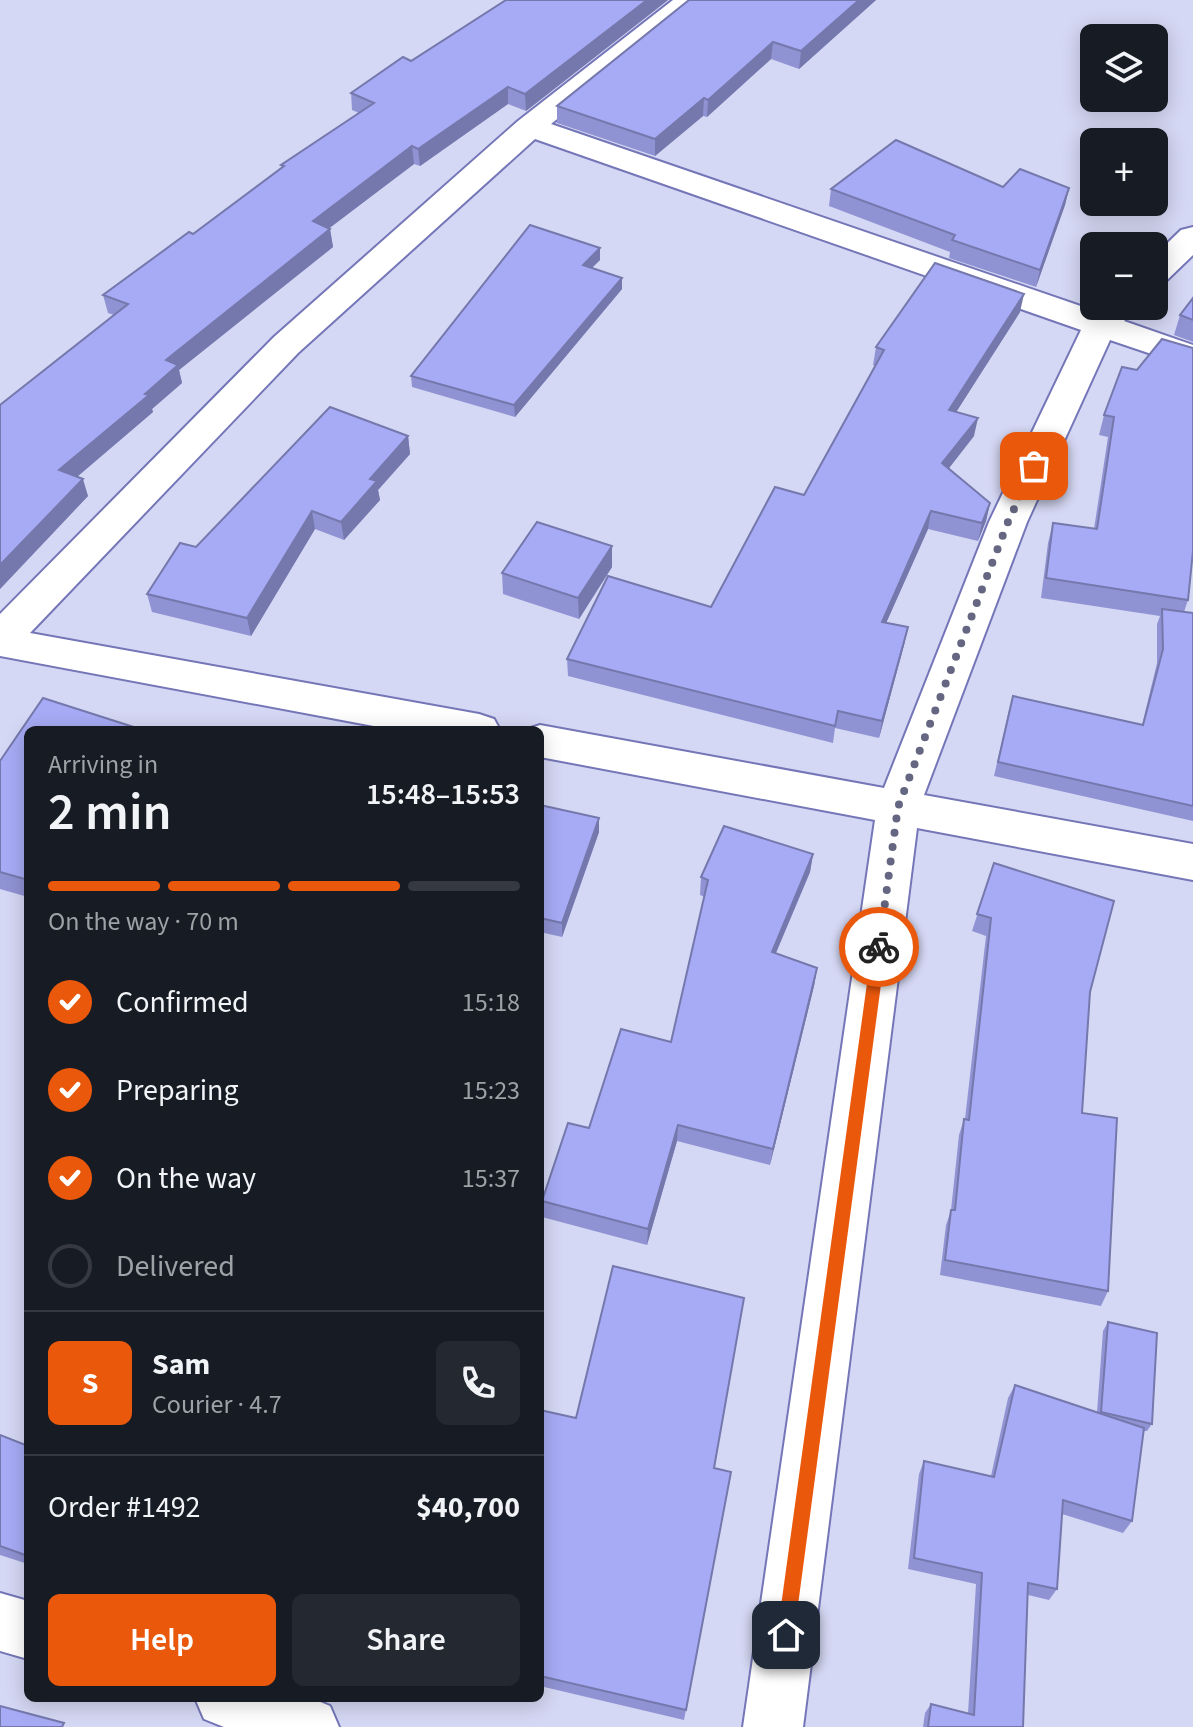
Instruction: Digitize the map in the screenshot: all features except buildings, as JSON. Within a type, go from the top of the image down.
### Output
[{"type":"street","points":[[0,640],[286,345],[529,127],[691,0]]},
{"type":"street","points":[[529,127],[1080,306]]},
{"type":"street","points":[[1168,261],[1193,237]]},
{"type":"street","points":[[773,1727],[898,807],[1008,522],[1108,320]]},
{"type":"street","points":[[1118,320],[1193,357]]},
{"type":"street","points":[[0,640],[458,726]]},
{"type":"street","points":[[544,742],[1193,862]]},
{"type":"street","points":[[0,1622],[24,1629]]},
{"type":"street","points":[[237,1702],[309,1727]]},
{"type":"way so far","points":[[879,947],[898,807],[1008,522],[1034,466]]},
{"type":"route","points":[[786,1635],[879,947]]}]
